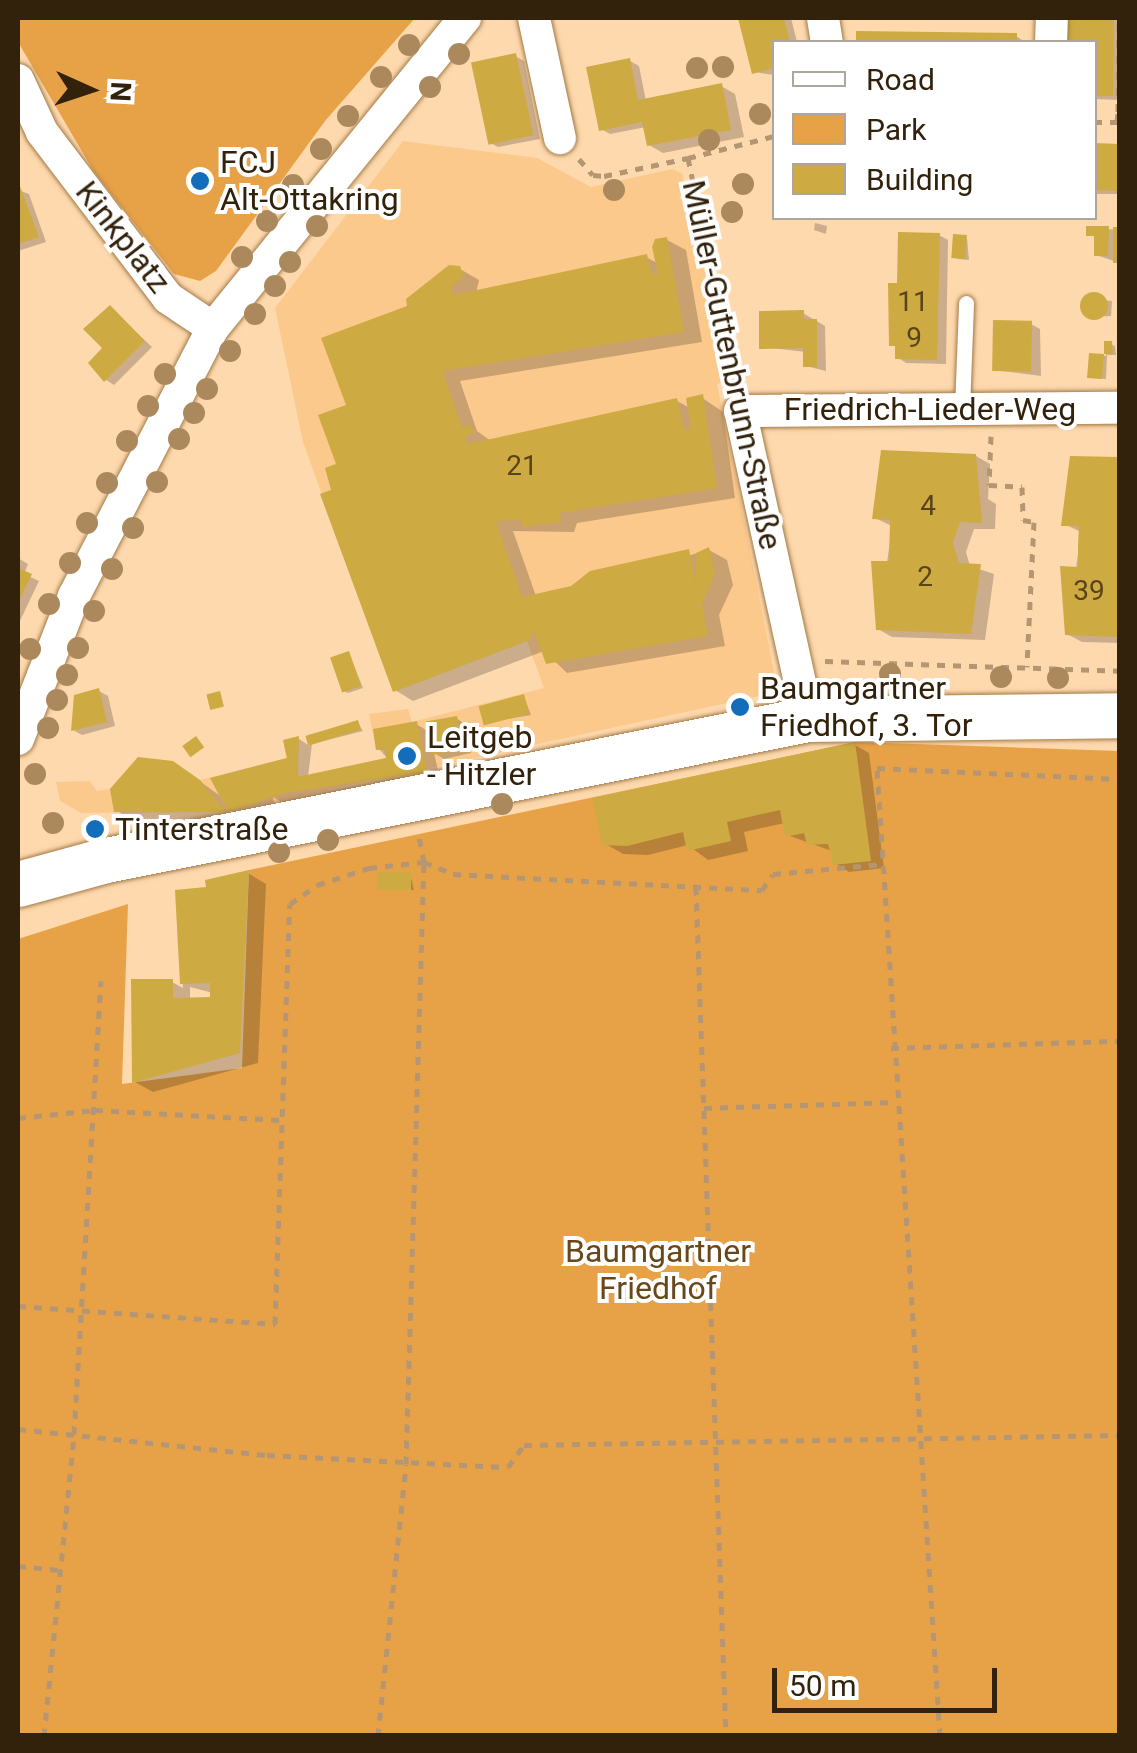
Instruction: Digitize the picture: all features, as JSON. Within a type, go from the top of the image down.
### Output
[{"type":"street","points":[[18,739],[74,596],[213,328],[465,18]]},
{"type":"street","points":[[534,18],[560,138]]},
{"type":"street","name":"Kinkplatz","points":[[18,80],[30,135],[168,298],[213,328]]},
{"type":"street","name":"Friedrich-Lieder-Weg","points":[[740,411],[1120,408]]},
{"type":"street","name":"Müller-Guttenbrunn-Straße","points":[[740,411],[808,718]]},
{"type":"street","points":[[18,884],[106,860],[808,718],[1120,715]]},
{"type":"lane","points":[[966,303],[977,410]]},
{"type":"path","points":[[1097,122],[1118,122],[1119,18]]},
{"type":"path","points":[[688,158],[772,137]]},
{"type":"path","name":"Müller-Guttenbrunn-Straße","points":[[560,138],[593,175],[688,158],[740,411]]},
{"type":"path","points":[[977,410],[989,485],[1022,488],[1023,520],[1034,522],[1028,668]]},
{"type":"path","points":[[814,652],[822,661],[1120,671]]},
{"type":"path","points":[[940,1736],[891,1048],[877,768],[1120,779]]},
{"type":"path","points":[[378,1736],[406,1464],[424,862],[412,800]]},
{"type":"path","points":[[18,1306],[275,1324],[290,904],[317,885],[370,868],[424,862],[454,874],[762,890],[773,874],[883,864]]},
{"type":"path","points":[[696,887],[726,1736]]},
{"type":"path","points":[[44,1736],[74,1434],[101,981]]},
{"type":"path","points":[[891,1048],[1120,1041]]},
{"type":"path","points":[[704,1108],[895,1102]]},
{"type":"path","points":[[18,1118],[95,1110],[280,1120]]},
{"type":"path","points":[[18,1429],[406,1464],[508,1467],[524,1445],[921,1435],[1120,1435]]},
{"type":"path","points":[[18,1566],[60,1570]]},
{"type":"shaded area","points":[[403,141],[537,158],[591,187],[672,169],[682,173],[729,381],[717,384],[778,692],[225,812],[81,813],[60,801],[56,782],[90,781],[97,791],[110,789],[138,757],[200,780],[286,758],[283,740],[299,736],[298,777],[386,758],[384,750],[376,750],[369,714],[408,709],[412,722],[544,688],[527,641],[393,692],[303,442],[275,308]]},
{"type":"green space","name":"FCJ Alt-Ottakring","points":[[18,18],[415,18],[325,121],[216,271],[200,281],[174,274],[94,172],[18,42]]},
{"type":"green space","name":"Baumgartner Friedhof","points":[[855,742],[1119,751],[1119,1735],[18,1736],[18,939],[128,904],[122,1084],[242,1068],[249,870]]},
{"type":"building","points":[[738,18],[784,18],[790,40],[772,40],[772,69],[752,74]]},
{"type":"building","points":[[1068,18],[1114,18],[1113,96],[1097,96],[1097,40],[1068,40]]},
{"type":"building","points":[[856,31],[1017,33],[1017,40],[856,40]]},
{"type":"building","points":[[516,53],[533,135],[488,145],[471,63]]},
{"type":"building","points":[[630,58],[638,100],[722,83],[731,130],[647,146],[642,122],[599,131],[586,67]]},
{"type":"building","points":[[1097,143],[1120,144],[1118,191],[1097,190]]},
{"type":"building","points":[[18,181],[39,237],[18,244]]},
{"type":"building","points":[[1086,226],[1109,226],[1108,256],[1094,256],[1094,236],[1086,236]]},
{"type":"building","points":[[1113,227],[1120,227],[1120,263],[1113,263]]},
{"type":"building","points":[[898,232],[940,233],[937,360],[895,359],[895,346],[889,346],[888,283],[897,283]]},
{"type":"building","points":[[953,234],[967,235],[965,259],[951,258]]},
{"type":"building","points":[[667,237],[684,332],[443,371],[462,428],[471,425],[475,432],[465,436],[468,444],[677,398],[684,430],[691,428],[686,398],[703,394],[717,488],[560,513],[561,522],[523,527],[522,520],[496,521],[522,597],[571,586],[590,571],[689,549],[696,584],[696,553],[709,547],[715,573],[702,604],[708,636],[546,664],[534,631],[530,640],[393,692],[320,494],[331,490],[325,468],[336,464],[318,415],[346,405],[321,338],[407,306],[406,299],[449,265],[460,266],[464,277],[451,287],[453,295],[647,254],[651,273],[658,274],[652,247],[655,239]]},
{"type":"building","points":[[1094,292],[1104,296],[1108,306],[1104,316],[1094,320],[1084,316],[1080,306],[1084,296]]},
{"type":"building","points":[[110,305],[145,341],[104,382],[88,363],[102,348],[83,329]]},
{"type":"building","points":[[804,310],[804,319],[817,319],[817,367],[803,367],[803,348],[759,349],[759,311]]},
{"type":"building","points":[[993,320],[1032,321],[1031,372],[992,371]]},
{"type":"building","points":[[1104,341],[1112,341],[1113,354],[1104,354]]},
{"type":"building","points":[[1089,353],[1104,354],[1102,379],[1087,378]]},
{"type":"building","points":[[881,450],[976,454],[982,523],[960,522],[953,543],[959,563],[981,564],[971,634],[876,630],[871,561],[889,561],[890,520],[872,519]]},
{"type":"building","points":[[1070,456],[1120,457],[1120,637],[1065,635],[1060,566],[1078,567],[1079,526],[1061,526]]},
{"type":"building","points":[[18,568],[32,574],[18,603]]},
{"type":"building","points":[[349,651],[361,686],[342,692],[330,658]]},
{"type":"building","points":[[99,688],[107,722],[71,731],[74,695]]},
{"type":"building","points":[[220,691],[224,707],[210,710],[206,694]]},
{"type":"building","points":[[524,694],[529,713],[484,725],[479,706]]},
{"type":"building","points":[[457,716],[463,749],[431,755],[425,722]]},
{"type":"building","points":[[358,720],[361,730],[308,746],[305,736]]},
{"type":"building","points":[[417,721],[427,772],[285,793],[228,812],[210,778],[287,758],[283,740],[299,736],[297,777],[386,758],[385,749],[376,750],[373,729]]},
{"type":"building","points":[[196,736],[204,747],[190,757],[182,746]]},
{"type":"building","points":[[855,742],[871,861],[833,865],[828,844],[807,845],[804,833],[785,837],[780,810],[727,822],[731,841],[687,851],[683,832],[627,846],[602,845],[592,798]]},
{"type":"building","points":[[138,757],[173,761],[200,780],[225,812],[114,812],[110,789]]},
{"type":"building","points":[[249,870],[240,1053],[132,1083],[131,979],[173,979],[173,998],[210,997],[210,983],[180,984],[175,890],[206,887],[205,880]]},
{"type":"building","points":[[377,872],[411,872],[411,890],[377,890]]},
{"type":"place","name":"FCJ Alt-Ottakring","points":[[200,181]]},
{"type":"place","name":"Baumgartner Friedhof, 3. Tor","points":[[740,707]]},
{"type":"place","name":"Leitgeb - Hitzler","points":[[407,756]]},
{"type":"place","name":"Tinterstraße","points":[[95,829]]}]
